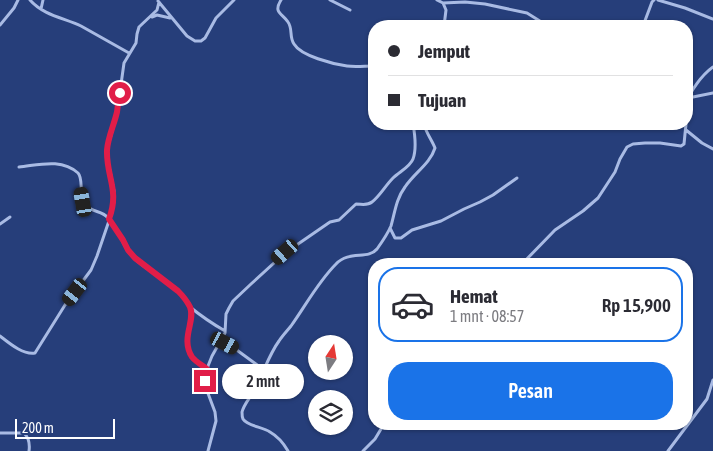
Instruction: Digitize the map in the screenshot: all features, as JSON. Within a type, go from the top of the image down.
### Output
[{"type":"street","points":[[0,25],[18,0]]},
{"type":"street","points":[[30,0],[41,9],[80,26],[129,53]]},
{"type":"street","points":[[41,9],[43,0]]},
{"type":"street","points":[[158,1],[187,36],[195,41],[200,41],[205,38],[216,18],[234,0]]},
{"type":"street","points":[[281,0],[278,6],[279,13],[290,24],[291,39],[299,51],[346,66],[368,66]]},
{"type":"street","points":[[330,0],[350,10]]},
{"type":"street","points":[[437,0],[485,4],[527,13],[538,20]]},
{"type":"street","points":[[645,20],[652,2],[656,0],[685,8],[713,19]]},
{"type":"street","points":[[0,336],[24,352],[35,353],[91,270],[114,201],[114,191],[107,156],[112,126],[117,113],[124,63],[136,43],[136,34],[139,27],[158,8],[158,1]]},
{"type":"street","points":[[443,2],[446,10],[445,20]]},
{"type":"street","points":[[147,19],[157,15],[172,18]]},
{"type":"street","points":[[693,91],[713,66]]},
{"type":"street","points":[[693,97],[713,93]]},
{"type":"street","points":[[208,451],[216,421],[215,412],[206,388],[207,369],[225,331],[226,314],[233,301],[285,252],[330,222],[339,220],[356,204],[366,205],[372,203],[391,180],[410,164],[416,145],[414,130]]},
{"type":"street","points":[[288,451],[272,432],[243,420],[242,410],[254,391],[279,341],[335,264],[346,257],[364,255],[376,250],[390,228],[398,198],[404,187],[432,157],[435,148],[427,130]]},
{"type":"street","points":[[686,130],[713,149]]},
{"type":"street","points":[[528,258],[555,230],[583,212],[598,198],[615,172],[627,147],[633,144],[660,142],[681,146],[684,144],[686,130]]},
{"type":"street","points":[[18,167],[56,164],[79,174],[83,202],[87,208],[104,214],[135,258],[178,291],[190,306],[212,324],[225,331]]},
{"type":"street","points":[[390,228],[395,238],[401,238],[412,230],[441,222],[493,196],[517,178]]},
{"type":"street","points":[[0,224],[10,217]]},
{"type":"street","points":[[190,306],[191,314],[187,337],[189,351],[196,361],[207,369]]},
{"type":"street","points":[[221,341],[264,370]]},
{"type":"street","points":[[693,418],[707,399],[713,380]]},
{"type":"street","points":[[363,451],[375,439],[380,430]]},
{"type":"street","points":[[668,451],[684,430]]},
{"type":"street","points":[[0,433],[24,433],[28,438],[29,451]]},
{"type":"route","points":[[120,93],[107,156],[114,191],[114,201],[109,219],[135,258],[146,268],[168,282],[184,297],[190,306],[191,314],[187,341],[191,356],[207,369],[205,381]]}]
